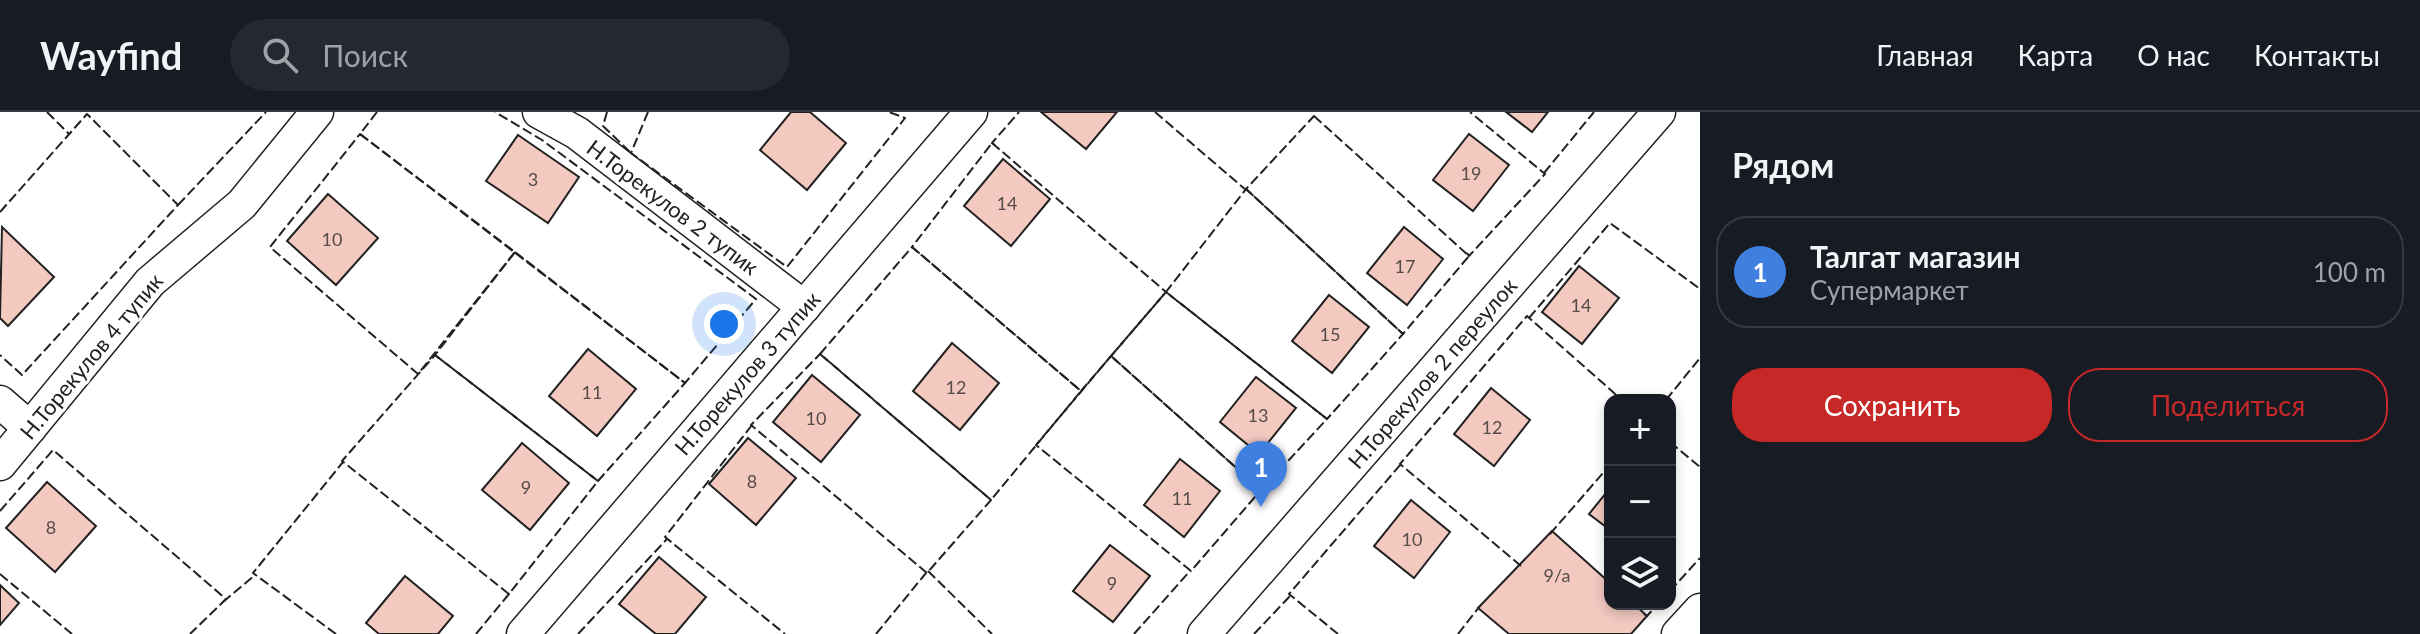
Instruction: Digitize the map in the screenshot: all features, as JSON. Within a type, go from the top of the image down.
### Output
[{"type":"street","name":"Н.Торекулов 4 тупик","points":[[0,464],[150,282],[242,204],[317,112]]},
{"type":"street","name":"Н.Торекулов 2 тупик","points":[[539,112],[577,133],[804,307]]},
{"type":"street","name":"Н.Торекулов 3 тупик","points":[[523,634],[971,112]]},
{"type":"street","name":"Н.Торекулов 2 переулок","points":[[1204,634],[1659,112]]},
{"type":"street","points":[[0,402],[30,428]]},
{"type":"street","points":[[1678,634],[1700,610]]},
{"type":"building","points":[[791,112],[810,112],[846,143],[807,190],[760,150]]},
{"type":"building","points":[[1041,112],[1117,112],[1086,149]]},
{"type":"building","points":[[1506,112],[1548,112],[1532,132]]},
{"type":"building","points":[[1469,134],[1509,165],[1473,211],[1433,180]]},
{"type":"building","points":[[518,135],[579,177],[548,223],[486,181]]},
{"type":"building","points":[[1003,159],[1050,199],[1011,246],[964,206]]},
{"type":"building","points":[[328,194],[378,238],[336,285],[287,241]]},
{"type":"building","points":[[2,227],[54,277],[8,326],[0,318]]},
{"type":"building","points":[[1404,227],[1443,259],[1407,305],[1367,273]]},
{"type":"building","points":[[1579,266],[1619,298],[1582,344],[1542,312]]},
{"type":"building","points":[[1329,295],[1369,327],[1332,373],[1292,341]]},
{"type":"building","points":[[952,343],[999,383],[960,430],[913,391]]},
{"type":"building","points":[[588,349],[636,389],[597,436],[549,396]]},
{"type":"building","points":[[812,375],[860,415],[821,462],[773,422]]},
{"type":"building","points":[[1256,377],[1296,408],[1259,454],[1220,422]]},
{"type":"building","points":[[1491,388],[1530,420],[1494,466],[1454,434]]},
{"type":"building","points":[[748,438],[796,478],[756,525],[709,484]]},
{"type":"building","points":[[522,443],[569,483],[530,530],[482,490]]},
{"type":"building","points":[[1180,459],[1220,491],[1184,537],[1144,505]]},
{"type":"building","points":[[47,482],[96,526],[55,572],[6,528]]},
{"type":"building","points":[[1604,495],[1604,525],[1589,514]]},
{"type":"building","points":[[1411,500],[1450,532],[1414,578],[1374,546]]},
{"type":"building","points":[[1552,531],[1604,578],[1604,610],[1640,610],[1647,616],[1631,634],[1509,634],[1478,608]]},
{"type":"building","points":[[1110,545],[1150,576],[1113,622],[1073,591]]},
{"type":"building","points":[[659,557],[706,597],[675,634],[656,634],[619,604]]},
{"type":"building","points":[[405,576],[453,616],[438,634],[379,634],[366,623]]},
{"type":"building","points":[[0,585],[19,603],[0,625]]},
{"type":"fence","points":[[47,112],[69,134]]},
{"type":"fence","points":[[178,205],[266,112]]},
{"type":"fence","points":[[377,112],[360,134],[685,383],[756,299],[542,140],[495,112]]},
{"type":"fence","points":[[607,112],[603,126],[631,153]]},
{"type":"fence","points":[[648,112],[631,153],[787,267],[905,118],[889,112]]},
{"type":"fence","points":[[995,145],[992,143],[1019,112]]},
{"type":"fence","points":[[1155,112],[1246,190]]},
{"type":"fence","points":[[1467,253],[1469,256],[1545,174],[1470,112]]},
{"type":"fence","points":[[1544,173],[1594,112]]},
{"type":"fence","points":[[0,212],[87,114],[178,205],[22,375],[0,355]]},
{"type":"fence","points":[[1314,116],[1469,256],[1403,334],[1246,189],[1314,116]]},
{"type":"fence","points":[[360,134],[515,252],[418,374],[270,247],[360,134]]},
{"type":"fence","points":[[992,143],[1166,292],[1081,391],[912,247],[992,143]]},
{"type":"fence","points":[[1246,189],[1403,334],[1327,419],[1166,292],[1246,189]]},
{"type":"fence","points":[[1529,318],[1610,223],[1700,289]]},
{"type":"fence","points":[[912,247],[1081,391],[991,500],[820,354],[912,247]]},
{"type":"fence","points":[[515,252],[685,383],[598,481],[435,355],[515,252]]},
{"type":"fence","points":[[1166,292],[1327,419],[1261,490],[1111,356],[1166,292]]},
{"type":"fence","points":[[1521,566],[1400,464],[1527,316],[1615,394]]},
{"type":"fence","points":[[820,354],[991,500],[927,573],[751,425],[820,354]]},
{"type":"fence","points":[[435,355],[598,481],[509,594],[342,461],[435,355]]},
{"type":"fence","points":[[1111,356],[1261,490],[1191,571],[1036,445],[1111,356]]},
{"type":"fence","points":[[1671,394],[1700,358]]},
{"type":"fence","points":[[752,425],[665,537],[785,634]]},
{"type":"fence","points":[[1676,447],[1700,467]]},
{"type":"fence","points":[[0,511],[53,450],[226,599],[190,634]]},
{"type":"fence","points":[[336,634],[253,573],[343,462]]},
{"type":"fence","points":[[1338,634],[1289,594],[1401,464]]},
{"type":"fence","points":[[1550,534],[1609,466]]},
{"type":"fence","points":[[578,634],[667,539]]},
{"type":"fence","points":[[1676,584],[1700,558]]},
{"type":"fence","points":[[928,571],[992,634]]},
{"type":"fence","points":[[1134,634],[1190,571]]},
{"type":"fence","points":[[876,634],[926,573]]},
{"type":"fence","points":[[0,574],[72,634]]},
{"type":"fence","points":[[223,602],[255,575]]},
{"type":"fence","points":[[476,634],[509,594],[506,592]]},
{"type":"fence","points":[[1254,634],[1291,595]]},
{"type":"fence","points":[[1458,634],[1480,606]]},
{"type":"fence","points":[[1644,614],[1647,616],[1652,610]]},
{"type":"place","name":"Талгат магазин","points":[[1261,507]]}]
